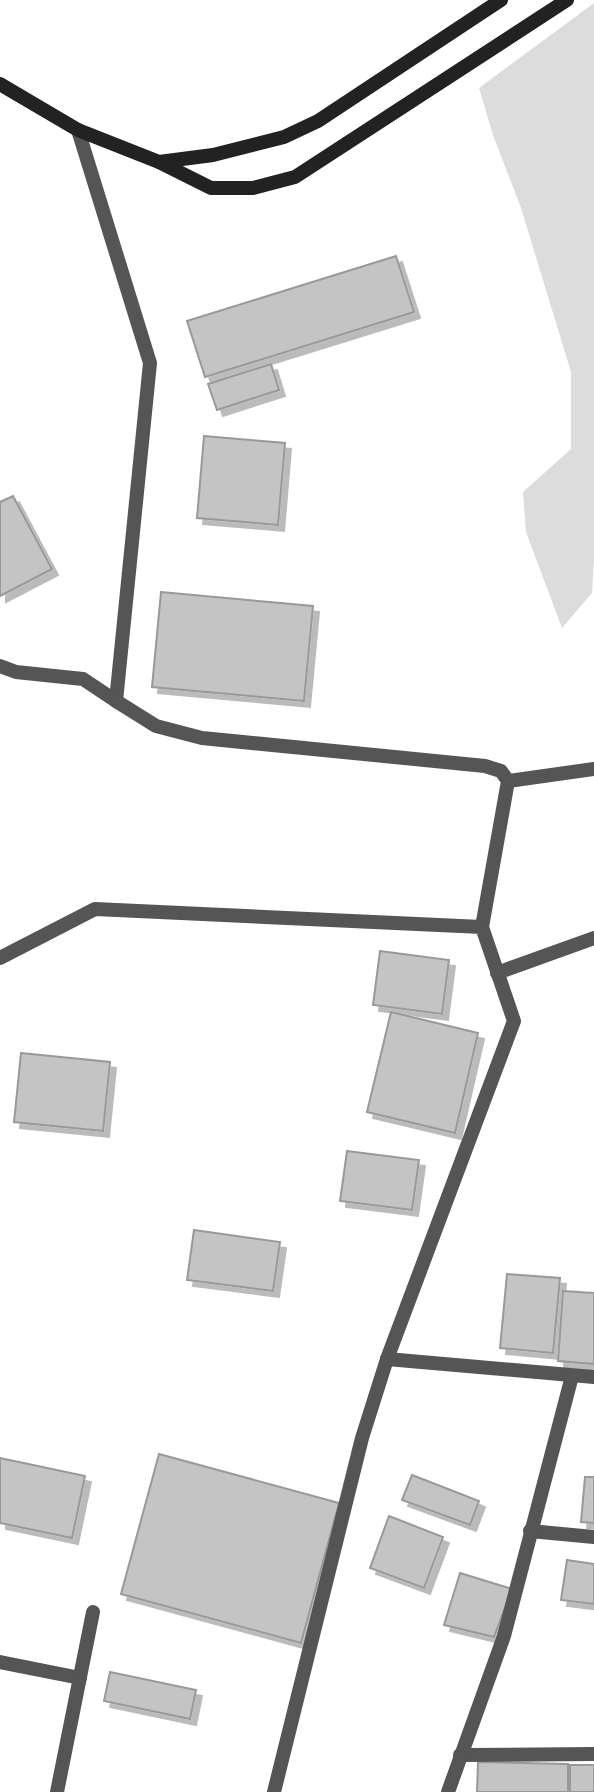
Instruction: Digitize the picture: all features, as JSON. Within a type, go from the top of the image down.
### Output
[{"type":"street","points":[[159,162],[213,155],[272,140],[318,121],[501,0]]},
{"type":"street","points":[[0,84],[78,130],[159,162],[211,188],[253,188],[296,177],[568,0]]},
{"type":"street","points":[[78,130],[150,362],[116,701]]},
{"type":"street","points":[[0,666],[16,672],[83,679],[156,726],[202,738],[485,766],[501,771],[508,781],[482,927],[514,1021],[387,1359],[362,1438],[274,1792]]},
{"type":"street","points":[[508,781],[594,769]]},
{"type":"street","points":[[0,958],[95,909],[482,927]]},
{"type":"street","points":[[497,972],[594,938]]},
{"type":"street","points":[[387,1359],[594,1377]]},
{"type":"street","points":[[448,1792],[504,1636],[572,1376]]},
{"type":"street","points":[[530,1531],[594,1537]]},
{"type":"street","points":[[57,1792],[93,1612]]},
{"type":"street","points":[[0,1662],[80,1678]]},
{"type":"street","points":[[460,1755],[594,1754]]},
{"type":"shaded area","points":[[594,3],[594,559],[592,593],[562,628],[526,532],[523,492],[571,449],[571,372],[521,208],[493,135],[479,88]]},
{"type":"building","points":[[396,256],[414,312],[205,377],[187,321]]},
{"type":"building","points":[[271,364],[279,390],[217,410],[208,384]]},
{"type":"building","points":[[204,436],[285,443],[278,525],[197,518]]},
{"type":"building","points":[[13,496],[52,569],[0,596],[0,502]]},
{"type":"building","points":[[161,592],[313,606],[304,701],[152,687]]},
{"type":"building","points":[[380,951],[449,960],[442,1014],[373,1005]]},
{"type":"building","points":[[391,1012],[478,1033],[455,1133],[367,1112]]},
{"type":"building","points":[[21,1053],[110,1062],[103,1131],[14,1122]]},
{"type":"building","points":[[347,1151],[419,1160],[412,1210],[340,1201]]},
{"type":"building","points":[[194,1230],[280,1242],[273,1291],[187,1280]]},
{"type":"building","points":[[507,1274],[560,1278],[553,1353],[500,1348]]},
{"type":"building","points":[[563,1291],[594,1293],[594,1364],[558,1361]]},
{"type":"building","points":[[159,1454],[339,1503],[301,1643],[121,1594]]},
{"type":"building","points":[[0,1458],[85,1476],[72,1538],[0,1523]]},
{"type":"building","points":[[412,1475],[479,1501],[470,1525],[402,1500]]},
{"type":"building","points":[[585,1477],[594,1477],[594,1523],[581,1522]]},
{"type":"building","points":[[389,1516],[443,1537],[424,1588],[370,1568]]},
{"type":"building","points":[[567,1560],[594,1564],[594,1604],[561,1600]]},
{"type":"building","points":[[460,1573],[512,1589],[494,1637],[444,1625]]},
{"type":"building","points":[[110,1672],[196,1690],[190,1719],[104,1701]]},
{"type":"building","points":[[478,1762],[568,1764],[568,1792],[477,1792]]},
{"type":"building","points":[[570,1765],[594,1765],[594,1792],[570,1792]]}]
